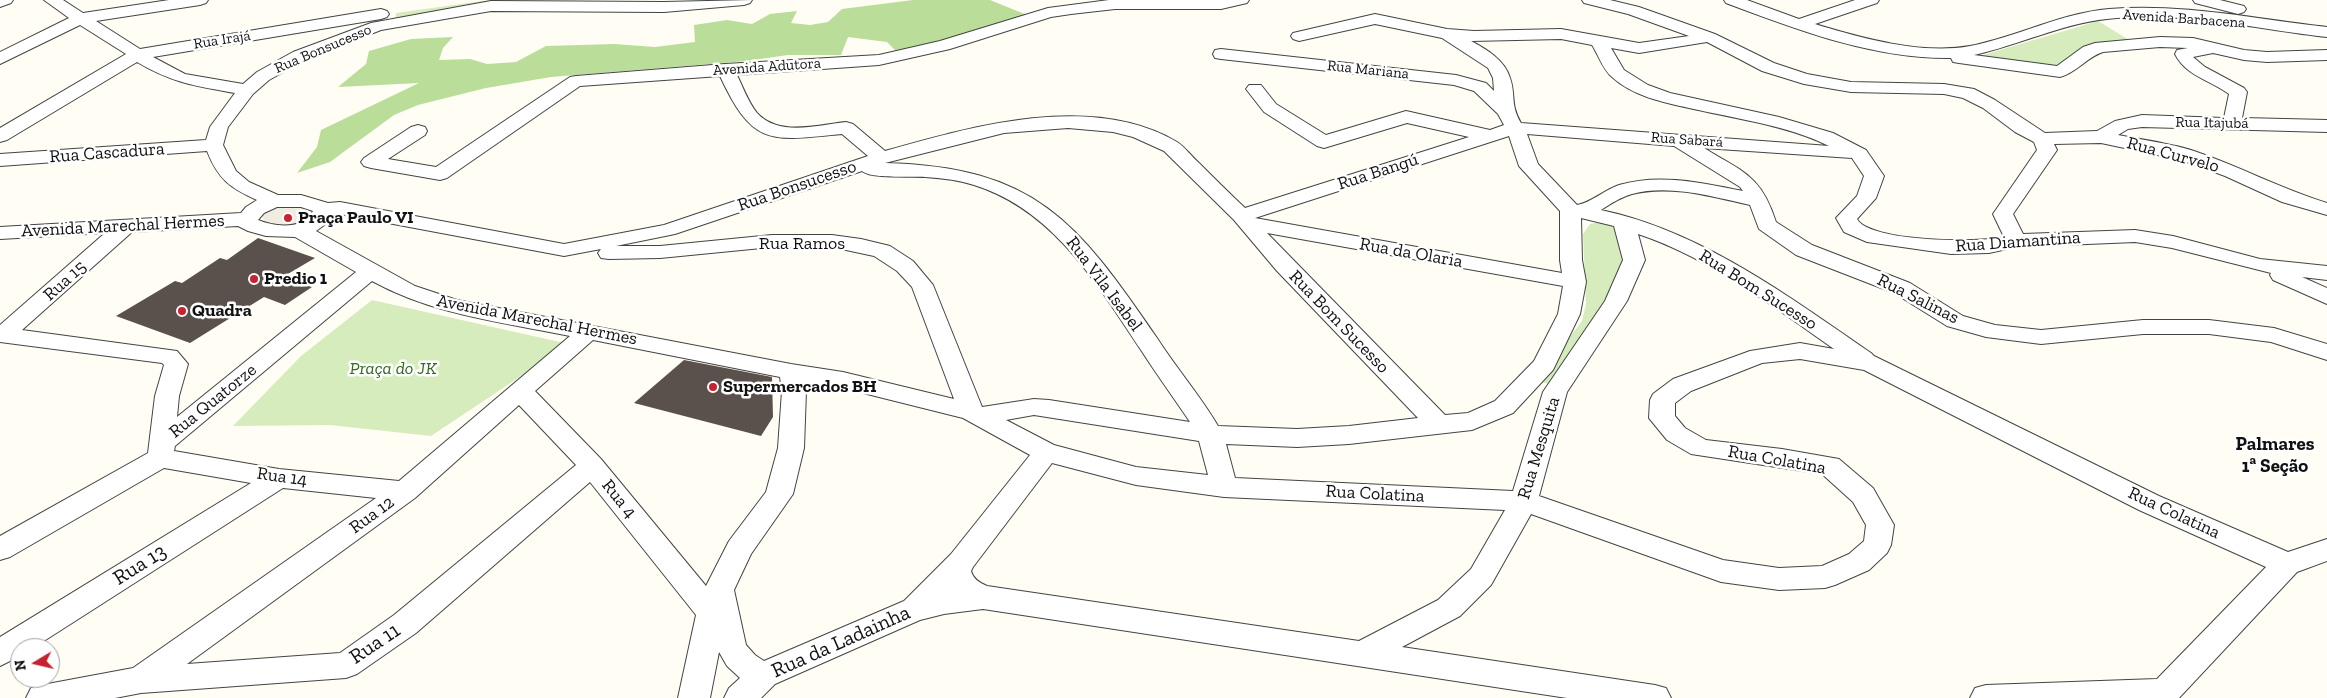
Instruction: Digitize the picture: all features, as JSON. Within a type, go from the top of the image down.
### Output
[{"type":"street","points":[[0,2],[5,0]]},
{"type":"street","points":[[52,0],[164,71],[181,78],[247,90]]},
{"type":"street","points":[[0,59],[82,18],[200,0]]},
{"type":"street","name":"Rua Irajá","points":[[0,136],[138,54],[464,0]]},
{"type":"street","points":[[544,0],[574,5]]},
{"type":"street","points":[[377,14],[491,6],[744,0]]},
{"type":"street","points":[[1031,0],[1048,13]]},
{"type":"street","name":"Avenida Adutora","points":[[418,131],[372,162],[440,174],[576,81],[893,58],[944,45],[1048,13],[1115,4],[1220,4],[1241,0]]},
{"type":"street","points":[[1590,0],[1633,10],[1710,37],[1768,67],[1804,79],[1851,87],[1944,89],[1968,93],[1989,104],[2022,128],[2042,139],[2047,150],[2003,214],[2016,241]]},
{"type":"street","name":"Avenida Barbacena","points":[[1732,0],[1798,24],[1862,43],[1941,53],[1967,52],[1988,47],[2060,22],[2082,17],[2130,13],[2202,18],[2325,33]]},
{"type":"street","points":[[1798,24],[1871,0]]},
{"type":"street","points":[[2120,0],[2172,8],[2202,18]]},
{"type":"street","points":[[2201,0],[2325,33]]},
{"type":"street","name":"Rua Bonsucesso","points":[[214,145],[219,127],[247,90],[279,66],[377,14]]},
{"type":"street","points":[[1299,36],[1375,19],[1447,34],[1474,36],[1561,34],[1638,48],[1655,47],[1710,37]]},
{"type":"street","points":[[1447,34],[1495,65],[1502,78],[1510,120],[1530,166],[1576,211]]},
{"type":"street","name":"Rua Diamantina","points":[[1599,42],[1617,73],[1642,89],[1665,97],[1772,121],[1826,137],[1859,154],[1874,176],[1866,198],[1846,218],[1851,228],[1874,238],[1951,248],[1988,247],[2016,241],[2099,236],[2135,236],[2173,242],[2259,264],[2327,273]]},
{"type":"street","points":[[1941,53],[1961,59],[2060,72],[2089,51],[2101,47],[2178,42],[2267,57],[2327,56]]},
{"type":"street","points":[[2214,48],[2192,50],[2183,54],[2185,62],[2199,71],[2227,82],[2238,92],[2232,124]]},
{"type":"street","name":"Rua Mariana","points":[[1221,54],[1456,80],[1480,87],[1510,120]]},
{"type":"street","points":[[725,69],[751,117],[763,127],[783,134],[846,128],[882,158]]},
{"type":"street","points":[[1255,88],[1270,108],[1324,142],[1406,117],[1490,135]]},
{"type":"street","name":"Rua Bangú","points":[[1244,220],[1490,135],[1510,120]]},
{"type":"street","name":"Rua Sabará","points":[[1510,120],[1676,139],[1859,154]]},
{"type":"street","name":"Rua Itajubá","points":[[2100,137],[2122,125],[2142,121],[2327,126]]},
{"type":"street","name":"Rua Bonsucesso","points":[[276,201],[295,201],[324,208],[340,208],[564,250],[668,230],[882,158],[928,145],[1004,127],[1068,122],[1113,126],[1140,133],[1171,147],[1244,220]]},
{"type":"street","name":"Rua Curvelo","points":[[2042,139],[2100,137],[2186,155],[2232,172],[2289,198],[2327,209]]},
{"type":"street","name":"Rua Salinas","points":[[1676,139],[1746,184],[1758,201],[1766,224],[1804,250],[1902,288],[1955,320],[1994,332],[2041,337],[2143,327],[2209,327],[2274,335],[2327,352]]},
{"type":"street","points":[[214,145],[228,174],[242,186],[276,201]]},
{"type":"street","name":"Rua Cascadura","points":[[0,160],[214,145]]},
{"type":"street","name":"Rua Vila Isabel","points":[[849,169],[929,170],[960,174],[1008,191],[1039,211],[1067,234],[1091,261],[1210,434],[1224,486]]},
{"type":"street","points":[[1576,211],[1626,190],[1656,186],[1688,187],[1758,201]]},
{"type":"street","points":[[276,201],[259,206],[246,220],[246,223],[282,232],[298,230],[318,220],[324,208]]},
{"type":"street","points":[[975,414],[1034,407],[1050,408],[1210,434],[1297,438],[1349,435],[1472,421],[1504,407],[1544,365],[1569,314],[1575,282],[1571,260],[1576,211]]},
{"type":"street","name":"Rua Bom Sucesso","points":[[1576,211],[1622,221],[1693,250],[1732,270],[1870,363]]},
{"type":"street","name":"Avenida Marechal Hermes","points":[[0,233],[246,220]]},
{"type":"street","name":"Rua Bom Sucesso","points":[[1244,220],[1285,266],[1439,425]]},
{"type":"street","name":"Rua da Olaria","points":[[1244,220],[1575,282]]},
{"type":"street","name":"Rua Mesquita","points":[[1364,653],[1449,608],[1481,577],[1524,501],[1555,392],[1616,301],[1634,260],[1629,237],[1622,221]]},
{"type":"street","name":"Rua 15","points":[[2,335],[126,226]]},
{"type":"street","name":"Avenida Marechal Hermes","points":[[298,230],[407,291],[452,306],[731,358],[791,372],[844,380],[975,414]]},
{"type":"street","name":"Rua Ramos","points":[[564,250],[623,253],[772,241],[832,241],[861,245],[882,252],[905,266],[922,285],[975,414]]},
{"type":"street","points":[[2259,264],[2327,297]]},
{"type":"street","name":"Rua Quatorze","points":[[0,549],[161,451],[372,270]]},
{"type":"street","name":"Rua 12","points":[[141,680],[405,491],[589,332]]},
{"type":"street","points":[[2,335],[169,356],[176,364],[167,396],[161,451]]},
{"type":"street","name":"Rua Colatina","points":[[975,414],[1046,452],[1136,476],[1224,486],[1524,501],[1721,571],[1779,579],[1825,577],[1859,562],[1876,544],[1880,525],[1863,495],[1830,466],[1700,448],[1676,434],[1662,418],[1662,400],[1682,384],[1758,356],[1800,351],[1870,363],[2004,432],[2149,503],[2287,564]]},
{"type":"street","points":[[694,698],[715,601],[739,549],[779,494],[791,448],[794,391],[791,372]]},
{"type":"street","points":[[792,412],[817,391],[844,380]]},
{"type":"street","name":"Rua 4","points":[[520,391],[592,466],[715,601]]},
{"type":"street","name":"Rua 14","points":[[161,451],[279,478],[405,491]]},
{"type":"street","name":"Rua da Ladainha","points":[[740,698],[764,675],[915,609],[961,562],[1046,452]]},
{"type":"street","name":"Rua 11","points":[[42,698],[141,680],[346,665],[405,624],[592,466]]},
{"type":"street","name":"Rua 13","points":[[0,652],[279,478]]},
{"type":"street","points":[[1986,698],[2161,695],[2287,564],[2327,550]]},
{"type":"street","points":[[961,562],[956,571],[960,582],[969,591],[983,597],[1655,698]]},
{"type":"street","points":[[915,609],[944,602],[983,597]]},
{"type":"street","points":[[715,601],[730,643],[738,659],[764,675]]},
{"type":"green space","points":[[490,0],[517,2],[395,22],[396,13]]},
{"type":"green space","points":[[913,0],[990,0],[1027,15],[951,40],[896,51],[887,42],[848,37],[841,55],[788,55],[746,61],[551,77],[486,88],[418,105],[394,115],[330,162],[297,173],[317,147],[321,130],[419,83],[338,87],[366,64],[369,51],[411,39],[453,37],[443,48],[439,60],[470,59],[487,64],[516,62],[546,46],[614,44],[655,47],[695,42],[694,25],[727,20],[752,24],[770,14],[797,11],[791,23],[810,25],[828,22],[842,9]]},
{"type":"green space","points":[[2098,21],[2134,43],[2101,45],[2058,72],[1973,58]]},
{"type":"green space","points":[[1600,222],[1611,223],[1617,228],[1626,245],[1625,273],[1551,385],[1537,380],[1582,321],[1586,304],[1583,234],[1590,224]]},
{"type":"green space","name":"Praça do JK","points":[[372,300],[569,344],[431,436],[330,425],[233,426],[301,356]]},
{"type":"shaded area","name":"Praça Paulo VI","points":[[287,205],[316,209],[316,214],[296,227],[264,221],[262,215],[273,206]]},
{"type":"building","points":[[258,238],[315,258],[281,278],[312,287],[285,305],[264,297],[190,343],[116,316],[175,281],[182,283],[220,258],[227,260]]},
{"type":"building","name":"Supermercados BH","points":[[684,360],[772,377],[773,417],[761,436],[634,403]]},
{"type":"place","name":"Praça Paulo VI","points":[[288,218]]},
{"type":"place","name":"Predio 1","points":[[254,279]]},
{"type":"place","name":"Quadra","points":[[182,311]]},
{"type":"place","name":"Supermercados BH","points":[[713,387]]},
{"type":"district","name":"Palmares 1ª Seção","points":[[2275,456]]}]
